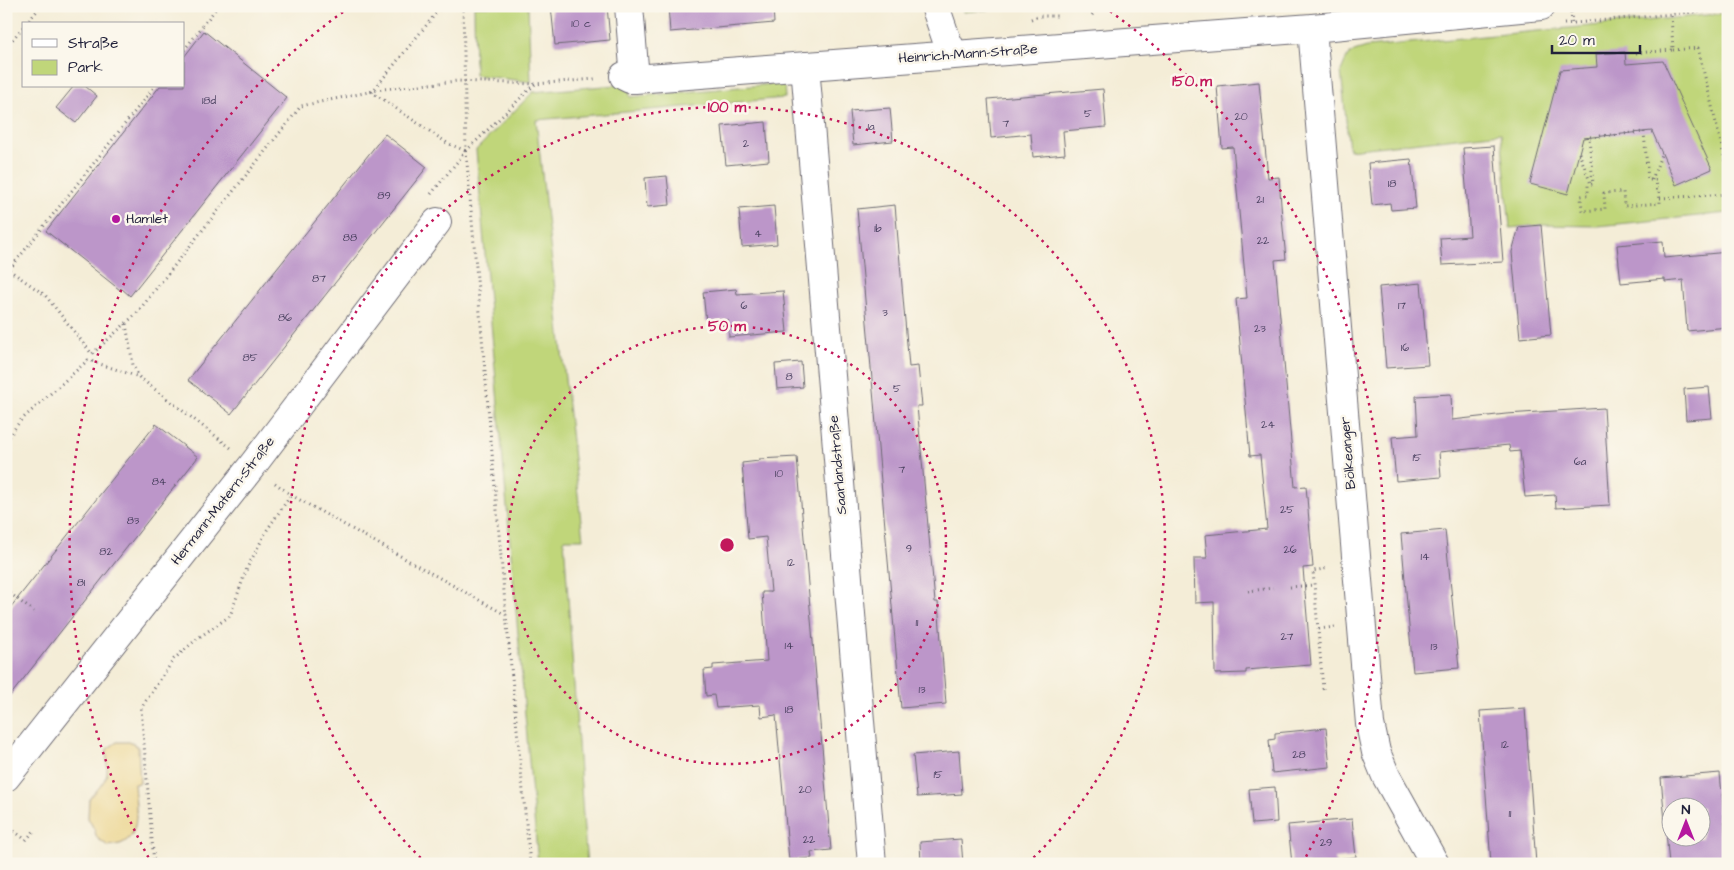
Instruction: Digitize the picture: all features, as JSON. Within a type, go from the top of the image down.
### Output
[{"type":"street","name":"Heinrich-Mann-Straße","points":[[629,6],[630,78],[1312,28],[1541,6]]},
{"type":"street","points":[[935,6],[954,55]]},
{"type":"street","name":"Bölkeanger","points":[[1312,28],[1370,724],[1376,752],[1386,776],[1435,864]]},
{"type":"street","name":"Saarlandstraße","points":[[804,66],[872,864]]},
{"type":"street","name":"Hermann-Matern-Straße","points":[[6,777],[252,466],[437,222]]},
{"type":"path","points":[[28,22],[41,6]]},
{"type":"path","points":[[185,49],[218,6]]},
{"type":"path","points":[[372,92],[442,6]]},
{"type":"path","points":[[463,6],[466,151],[506,615],[530,864]]},
{"type":"path","points":[[1570,6],[1572,24]]},
{"type":"path","points":[[1562,24],[1728,9]]},
{"type":"path","points":[[1671,14],[1673,50]]},
{"type":"path","points":[[6,47],[22,28]]},
{"type":"path","points":[[1636,53],[1698,48],[1728,173]]},
{"type":"path","points":[[6,441],[20,421],[136,314],[301,106],[372,92],[464,81],[535,84]]},
{"type":"path","points":[[92,354],[45,295],[8,268],[153,88]]},
{"type":"path","points":[[372,92],[447,143],[466,151]]},
{"type":"path","points":[[1644,132],[1648,180],[1652,180],[1656,180],[1660,203],[1624,206],[1623,192],[1604,193],[1605,209],[1582,211],[1581,196],[1588,195],[1588,185],[1593,184],[1589,137],[1644,132]]},
{"type":"path","points":[[437,222],[431,194],[466,151]]},
{"type":"path","points":[[1652,180],[1662,152]]},
{"type":"path","points":[[1579,153],[1591,184]]},
{"type":"path","points":[[1660,198],[1728,194]]},
{"type":"path","points":[[126,323],[132,365],[139,377]]},
{"type":"path","points":[[88,360],[139,377],[291,495],[506,615]]},
{"type":"path","points":[[154,864],[141,708],[174,658],[198,638],[230,616],[247,568],[267,530],[291,495]]},
{"type":"path","points":[[1323,689],[1313,571],[1328,568]]},
{"type":"path","points":[[1290,587],[1314,585]]},
{"type":"path","points":[[1248,591],[1273,588]]},
{"type":"path","points":[[6,590],[34,612]]},
{"type":"path","points":[[6,825],[26,840],[35,830]]},
{"type":"green space","points":[[474,6],[528,6],[531,82],[475,75]]},
{"type":"green space","points":[[964,6],[1026,6],[964,12]]},
{"type":"green space","points":[[1728,13],[1728,213],[1598,226],[1541,225],[1510,228],[1501,133],[1349,150],[1341,71],[1347,57],[1354,51],[1367,47]]},
{"type":"green space","points":[[784,83],[785,98],[536,120],[583,539],[564,539],[587,864],[538,864],[476,150],[533,92],[629,84],[630,97]]},
{"type":"green space","points":[[1728,772],[1728,850],[1720,773]]},
{"type":"sand","points":[[117,742],[131,742],[138,747],[140,783],[134,784],[136,818],[132,834],[120,844],[108,846],[97,838],[88,818],[89,799],[106,777],[107,749]]},
{"type":"building","points":[[551,6],[607,6],[610,40],[555,45]]},
{"type":"building","points":[[668,6],[773,6],[774,23],[670,32]]},
{"type":"building","points":[[204,31],[287,98],[130,296],[46,231],[158,88],[185,88],[185,56]]},
{"type":"building","points":[[1625,52],[1626,64],[1663,61],[1712,169],[1676,185],[1652,131],[1583,138],[1568,194],[1530,184],[1560,70],[1597,67],[1596,54]]},
{"type":"building","points":[[1259,82],[1268,178],[1279,177],[1286,259],[1275,260],[1295,487],[1306,486],[1313,567],[1303,568],[1311,665],[1246,670],[1246,673],[1215,674],[1214,602],[1195,603],[1194,558],[1207,558],[1205,535],[1267,529],[1260,455],[1250,456],[1236,299],[1247,298],[1233,147],[1222,148],[1217,86]]},
{"type":"building","points":[[72,88],[87,88],[97,96],[76,123],[56,108]]},
{"type":"building","points":[[1103,89],[1106,127],[1063,131],[1065,154],[1033,157],[1031,134],[991,138],[988,99]]},
{"type":"building","points":[[890,108],[893,141],[853,145],[850,111]]},
{"type":"building","points":[[766,122],[769,161],[726,165],[722,126]]},
{"type":"building","points":[[385,134],[427,167],[231,414],[188,380]]},
{"type":"building","points":[[1494,146],[1503,262],[1442,265],[1440,238],[1470,236],[1463,148]]},
{"type":"building","points":[[1411,159],[1416,208],[1391,210],[1390,203],[1372,205],[1368,163]]},
{"type":"building","points":[[667,176],[670,205],[647,207],[645,178]]},
{"type":"building","points":[[895,205],[909,367],[918,366],[922,406],[917,406],[935,602],[938,602],[946,704],[901,708],[857,209]]},
{"type":"building","points":[[774,206],[777,244],[742,247],[739,209]]},
{"type":"building","points":[[1541,225],[1551,335],[1520,338],[1512,252],[1519,227]]},
{"type":"building","points":[[1663,241],[1664,258],[1728,252],[1728,327],[1687,331],[1683,280],[1665,282],[1665,279],[1621,283],[1617,245]]},
{"type":"building","points":[[1421,283],[1428,365],[1386,368],[1379,287]]},
{"type":"building","points":[[736,289],[737,294],[783,291],[787,332],[729,337],[728,320],[706,322],[703,292]]},
{"type":"building","points":[[801,362],[803,387],[777,389],[775,364]]},
{"type":"building","points":[[1709,387],[1712,418],[1686,420],[1684,389]]},
{"type":"building","points":[[1451,394],[1452,420],[1506,414],[1604,408],[1610,505],[1556,508],[1555,495],[1525,497],[1520,451],[1510,452],[1509,445],[1439,452],[1441,477],[1396,481],[1392,437],[1418,435],[1416,396]]},
{"type":"building","points":[[156,424],[198,457],[6,701],[6,613]]},
{"type":"building","points":[[797,457],[831,850],[811,852],[812,858],[789,860],[776,715],[761,717],[760,705],[716,708],[714,695],[706,696],[704,670],[713,669],[713,665],[767,661],[762,592],[771,592],[766,537],[748,539],[742,463],[759,461],[759,459]]},
{"type":"building","points":[[1445,530],[1459,668],[1413,672],[1401,534]]},
{"type":"building","points":[[1525,708],[1536,864],[1491,864],[1480,711]]},
{"type":"building","points":[[1326,728],[1330,767],[1272,773],[1269,740],[1275,739],[1275,733]]},
{"type":"building","points":[[959,751],[962,794],[917,797],[913,755]]},
{"type":"building","points":[[1720,773],[1728,864],[1669,864],[1668,848],[1712,848],[1712,798],[1663,798],[1661,778]]},
{"type":"building","points":[[1275,787],[1277,822],[1252,824],[1249,789]]},
{"type":"building","points":[[1352,819],[1356,857],[1335,859],[1336,864],[1292,864],[1288,825]]},
{"type":"building","points":[[961,839],[963,864],[921,864],[920,842]]},
{"type":"place","name":"Hamlet","points":[[116,219]]}]
